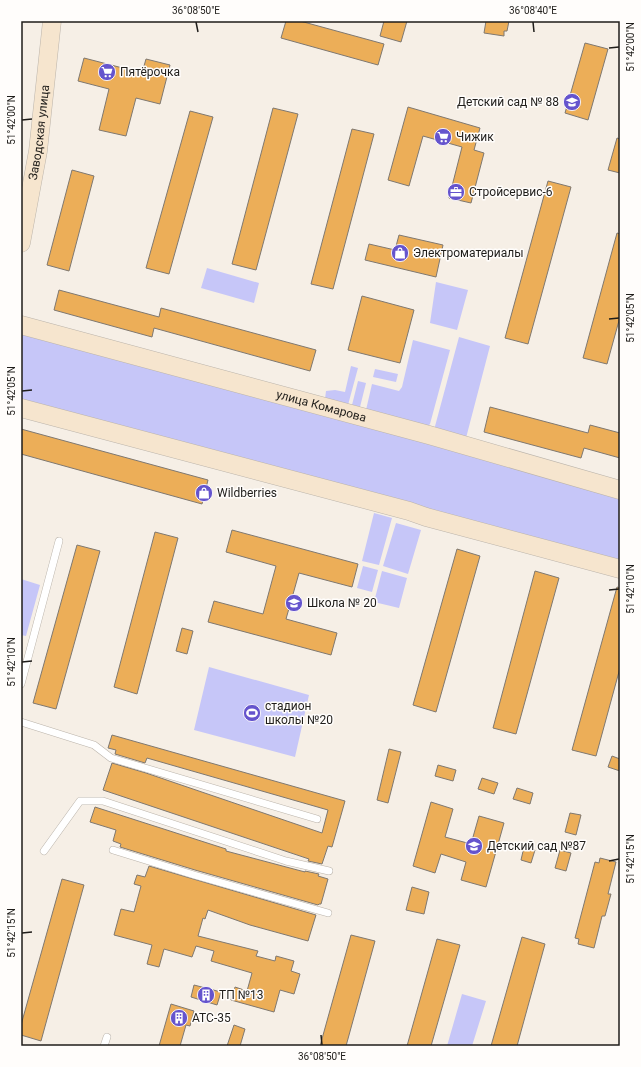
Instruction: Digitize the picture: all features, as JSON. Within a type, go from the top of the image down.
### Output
[{"type":"street","name":"Заводская улица","points":[[21,243],[38,151],[52,21]]},
{"type":"street","name":"улица Комарова","points":[[21,325],[429,435],[620,490]]},
{"type":"street","points":[[21,408],[409,511],[426,517],[620,569]]},
{"type":"lane","points":[[21,684],[60,541]]},
{"type":"lane","points":[[21,722],[94,746],[111,758],[317,819]]},
{"type":"lane","points":[[44,851],[80,801],[103,801],[286,861],[329,871]]},
{"type":"lane","points":[[113,850],[194,875],[328,913]]},
{"type":"lane","points":[[104,1046],[107,1037]]},
{"type":"shaded area","points":[[207,268],[259,283],[254,303],[201,288]]},
{"type":"shaded area","points":[[436,282],[468,290],[457,330],[430,323]]},
{"type":"shaded area","points":[[21,332],[620,496],[620,565],[21,406]]},
{"type":"shaded area","points":[[459,337],[490,346],[466,438],[434,430]]},
{"type":"shaded area","points":[[413,340],[450,350],[430,424],[426,428],[366,410],[372,384],[399,391],[402,387]]},
{"type":"shaded area","points":[[351,366],[358,368],[348,405],[325,399],[326,391],[335,390],[345,392]]},
{"type":"shaded area","points":[[375,369],[398,374],[396,382],[373,377]]},
{"type":"shaded area","points":[[358,381],[366,383],[360,407],[352,405]]},
{"type":"shaded area","points":[[374,513],[392,518],[379,565],[362,561]]},
{"type":"shaded area","points":[[396,523],[421,530],[408,574],[383,566]]},
{"type":"shaded area","points":[[363,566],[378,570],[372,592],[357,588]]},
{"type":"shaded area","points":[[382,571],[407,578],[399,608],[374,602]]},
{"type":"shaded area","points":[[21,579],[40,585],[26,636],[21,635]]},
{"type":"shaded area","name":"стадион школы №20","points":[[209,667],[309,695],[295,757],[194,730]]},
{"type":"shaded area","points":[[462,994],[486,1001],[472,1046],[447,1046]]},
{"type":"building","points":[[286,21],[300,21],[384,44],[378,65],[281,38]]},
{"type":"building","points":[[384,21],[407,21],[401,42],[380,36]]},
{"type":"building","points":[[486,21],[509,21],[507,31],[504,31],[504,36],[484,33]]},
{"type":"building","points":[[585,43],[608,49],[588,120],[565,113]]},
{"type":"building","points":[[84,58],[142,73],[146,59],[170,65],[160,104],[136,98],[126,136],[99,130],[109,89],[78,81]]},
{"type":"building","points":[[408,107],[480,128],[474,150],[484,153],[471,203],[449,198],[462,147],[423,136],[409,186],[388,180]]},
{"type":"building","points":[[273,108],[298,114],[256,270],[232,264]]},
{"type":"building","points":[[190,111],[213,117],[169,274],[146,268]]},
{"type":"building","points":[[352,129],[374,134],[333,289],[311,284]]},
{"type":"building","points":[[617,138],[620,139],[620,173],[608,170]]},
{"type":"building","points":[[72,170],[94,176],[69,271],[47,265]]},
{"type":"building","points":[[548,181],[571,187],[528,344],[505,338]]},
{"type":"building","points":[[617,233],[620,234],[620,317],[607,364],[583,358]]},
{"type":"building","points":[[399,235],[443,245],[436,277],[365,260],[369,244],[395,250]]},
{"type":"building","points":[[59,290],[159,317],[161,308],[316,350],[310,371],[154,328],[152,337],[54,310]]},
{"type":"building","points":[[362,296],[414,310],[400,363],[348,350]]},
{"type":"building","points":[[490,407],[588,433],[590,425],[620,433],[620,458],[584,448],[581,458],[484,432]]},
{"type":"building","points":[[21,429],[208,480],[202,504],[21,454]]},
{"type":"building","points":[[232,530],[358,564],[352,587],[299,573],[286,619],[337,633],[331,655],[208,622],[214,601],[263,614],[276,566],[226,552]]},
{"type":"building","points":[[155,532],[178,538],[137,694],[114,687]]},
{"type":"building","points":[[77,545],[100,551],[56,709],[33,703]]},
{"type":"building","points":[[457,549],[480,556],[436,712],[413,705]]},
{"type":"building","points":[[535,571],[559,578],[516,734],[493,728]]},
{"type":"building","points":[[617,587],[620,588],[620,668],[596,756],[572,750]]},
{"type":"building","points":[[182,628],[193,631],[187,654],[176,651]]},
{"type":"building","points":[[112,735],[345,801],[332,847],[328,846],[322,864],[308,861],[309,859],[103,790],[112,763],[146,773],[322,833],[328,810],[147,758],[145,763],[115,754],[116,750],[108,748]]},
{"type":"building","points":[[389,749],[401,752],[388,803],[377,800]]},
{"type":"building","points":[[612,756],[620,759],[620,771],[608,767]]},
{"type":"building","points":[[438,765],[456,770],[453,781],[435,776]]},
{"type":"building","points":[[482,778],[498,783],[494,794],[478,789]]},
{"type":"building","points":[[517,788],[533,793],[530,804],[513,799]]},
{"type":"building","points":[[431,802],[453,809],[445,837],[471,844],[479,816],[504,823],[486,887],[461,880],[466,862],[441,854],[435,873],[413,866]]},
{"type":"building","points":[[95,807],[226,849],[226,851],[305,872],[319,874],[318,876],[328,879],[321,904],[318,905],[120,847],[121,844],[113,841],[116,830],[90,822]]},
{"type":"building","points":[[570,813],[581,815],[576,835],[565,832]]},
{"type":"building","points":[[524,847],[535,850],[531,863],[521,860]]},
{"type":"building","points":[[560,850],[571,853],[566,871],[555,868]]},
{"type":"building","points":[[600,858],[616,862],[608,894],[611,894],[605,916],[602,916],[594,948],[578,944],[579,939],[575,938],[595,862],[599,863]]},
{"type":"building","points":[[149,866],[316,915],[308,941],[250,925],[208,910],[205,919],[203,918],[198,936],[258,951],[256,956],[275,961],[276,956],[294,961],[291,971],[300,974],[294,994],[280,990],[274,1012],[231,1000],[235,987],[247,991],[252,973],[211,961],[214,951],[196,946],[192,957],[164,949],[159,967],[147,964],[152,945],[114,935],[121,909],[134,912],[141,886],[134,884],[137,875],[145,877]]},
{"type":"building","points":[[62,879],[84,885],[41,1041],[21,1035],[21,1025]]},
{"type":"building","points":[[412,887],[429,892],[424,914],[406,910]]},
{"type":"building","points":[[351,935],[375,941],[346,1046],[320,1046]]},
{"type":"building","points":[[522,937],[545,944],[517,1046],[491,1046]]},
{"type":"building","points":[[437,939],[460,945],[431,1046],[407,1046]]},
{"type":"building","name":"ТП №13","points":[[194,985],[221,992],[217,1005],[191,997]]},
{"type":"building","name":"АТС-35","points":[[171,1004],[194,1011],[190,1026],[186,1025],[180,1046],[159,1046]]},
{"type":"building","points":[[234,1025],[245,1029],[240,1046],[227,1046]]},
{"type":"place","name":"Пятёрочка","points":[[107,72]]},
{"type":"place","name":"Детский сад № 88","points":[[572,102]]},
{"type":"place","name":"Чижик","points":[[443,137]]},
{"type":"place","name":"Стройсервис-6","points":[[456,192]]},
{"type":"place","name":"Электроматериалы","points":[[400,253]]},
{"type":"place","name":"Wildberries","points":[[204,493]]},
{"type":"place","name":"Школа № 20","points":[[294,603]]},
{"type":"place","name":"стадион школы №20","points":[[252,713]]},
{"type":"place","name":"Детский сад №87","points":[[474,846]]},
{"type":"place","name":"ТП №13","points":[[206,995]]},
{"type":"place","name":"АТС-35","points":[[179,1018]]}]
